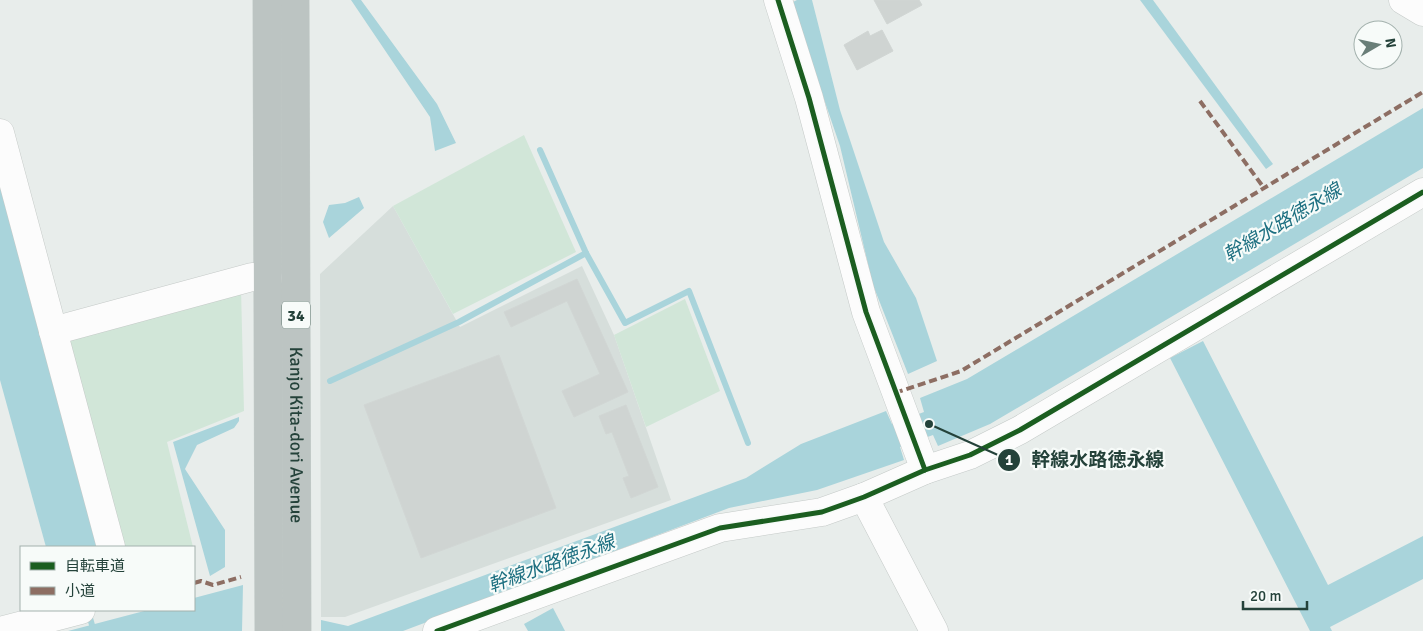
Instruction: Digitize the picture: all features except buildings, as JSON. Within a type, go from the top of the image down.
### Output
[{"type":"highway","name":"Kanjo Kita-dori Avenue","points":[[267,0],[269,631]]},
{"type":"highway","name":"Kanjo Kita-dori Avenue","points":[[295,0],[297,631]]},
{"type":"street","points":[[778,0],[809,98],[866,312],[921,457]]},
{"type":"street","points":[[1403,0],[1423,12]]},
{"type":"street","points":[[0,133],[111,546]]},
{"type":"street","points":[[437,631],[500,621],[720,528],[822,512],[864,497],[921,457],[970,455],[1020,430],[1423,192]]},
{"type":"street","points":[[53,330],[252,277],[268,278]]},
{"type":"street","points":[[864,497],[934,631]]},
{"type":"street","points":[[0,631],[29,627],[77,611]]},
{"type":"shaded area","points":[[393,206],[460,327],[582,266],[614,335],[671,500],[345,617],[321,617],[320,274]]},
{"type":"green space","points":[[524,135],[576,252],[453,314],[393,206]]},
{"type":"green space","points":[[241,289],[244,411],[167,442],[193,546],[120,546],[63,339]]},
{"type":"green space","points":[[685,299],[720,391],[646,427],[614,335]]},
{"type":"water","points":[[351,0],[361,0],[437,104],[456,143],[435,151],[430,117]]},
{"type":"water","points":[[797,0],[812,0],[840,110],[884,242],[916,298],[937,361],[908,374],[873,285],[840,146],[791,3]]},
{"type":"water","points":[[1140,0],[1153,0],[1273,164],[1266,169]]},
{"type":"water","points":[[1423,108],[1423,168],[990,424],[938,446],[933,435],[900,447],[904,460],[817,490],[729,508],[403,631],[321,631],[321,620],[348,626],[746,478],[801,444],[886,411],[892,424],[924,412],[920,398],[967,379]]},
{"type":"water","points":[[0,182],[99,546],[46,546],[0,380]]},
{"type":"water","points":[[359,197],[364,208],[329,238],[323,222],[329,205],[345,203]]},
{"type":"water","points":[[1203,341],[1328,585],[1423,536],[1423,579],[1330,627],[1332,631],[1310,631],[1170,358]]},
{"type":"water","points":[[239,417],[239,421],[234,428],[197,445],[185,469],[225,530],[225,567],[210,576],[173,442]]},
{"type":"water","points":[[243,585],[242,631],[68,631],[144,611],[195,611],[195,598]]},
{"type":"water","points":[[553,608],[565,631],[528,631],[524,624]]},
{"type":"waterway","points":[[540,150],[586,253]]},
{"type":"waterway","points":[[330,381],[459,322],[586,253],[625,323],[689,291],[748,443]]},
{"type":"waterway","points":[[88,611],[92,625]]},
{"type":"marked path","points":[[895,393],[961,371],[1423,92]]},
{"type":"marked path","points":[[1200,101],[1264,188]]},
{"type":"marked path","points":[[195,583],[201,581],[213,585],[241,577]]},
{"type":"cycle path","points":[[778,0],[809,98],[866,312],[925,470]]},
{"type":"cycle path","points":[[437,631],[720,528],[822,512],[864,497],[925,470],[970,455],[1020,430],[1423,192]]},
{"type":"place","name":"幹線水路徳永線","points":[[929,424]]}]
